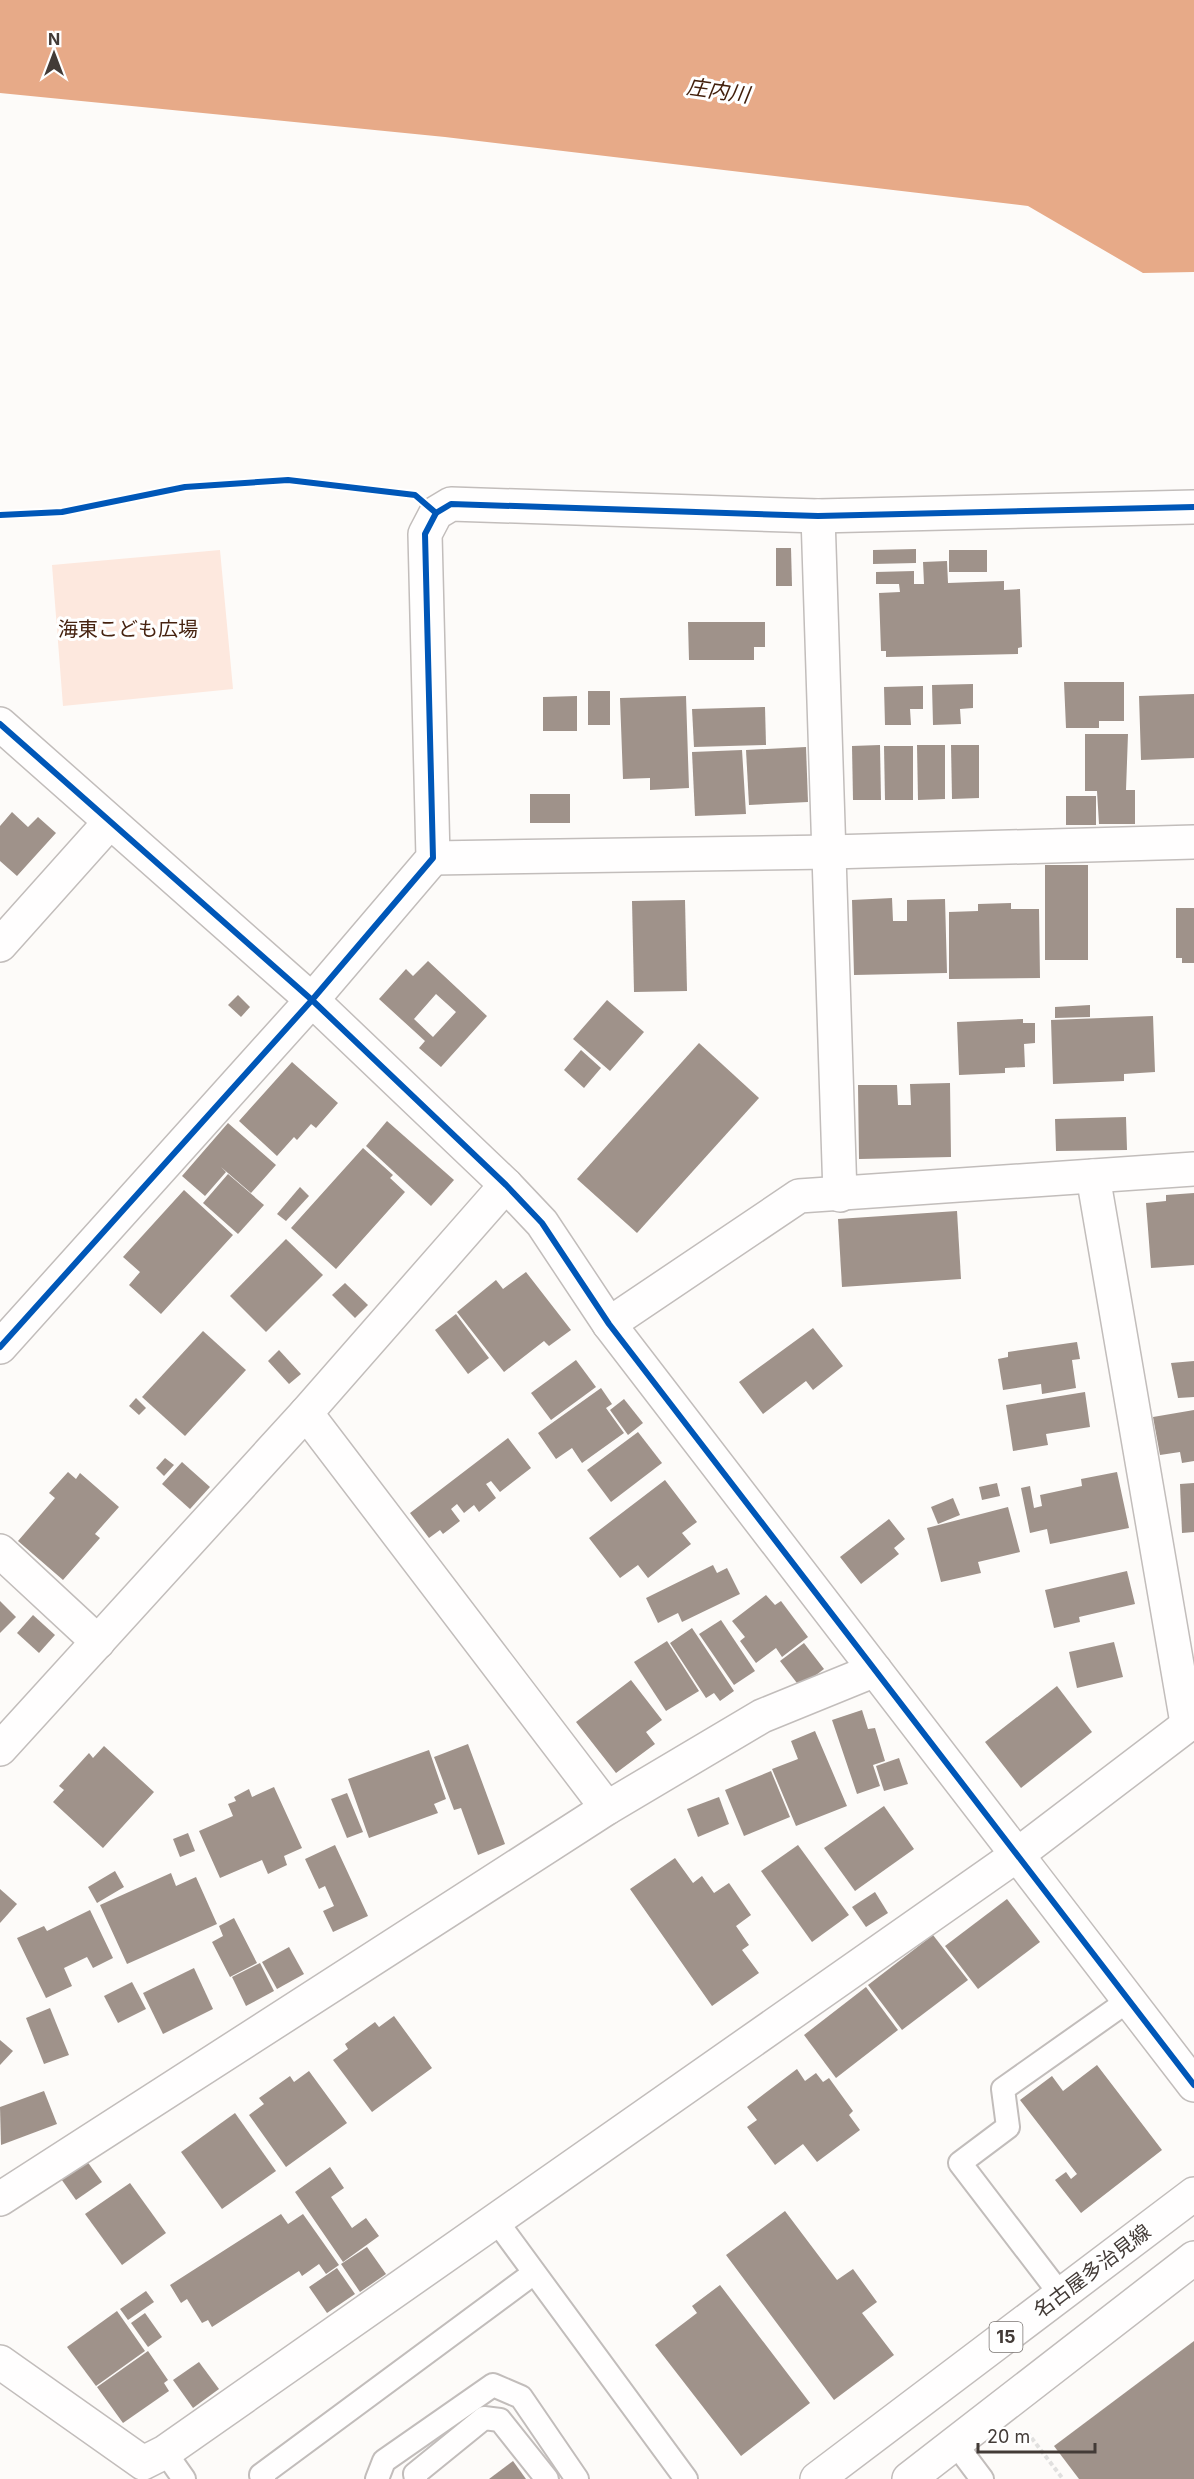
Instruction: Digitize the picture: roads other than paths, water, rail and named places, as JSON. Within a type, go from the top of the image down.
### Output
[{"type":"street","points":[[0,1347],[312,1000],[433,858],[425,534],[436,513],[451,504],[818,516],[1194,507]]},
{"type":"street","points":[[818,516],[840,1195]]},
{"type":"street","points":[[0,724],[312,1000],[506,1185],[542,1223],[609,1324],[1194,2085]]},
{"type":"street","points":[[0,945],[110,822]]},
{"type":"street","points":[[433,858],[830,852],[1194,842]]},
{"type":"street","points":[[609,1324],[799,1196],[1194,1169]]},
{"type":"street","points":[[0,2362],[141,2465],[1017,1855],[1190,1721],[1092,1176]]},
{"type":"street","points":[[0,1749],[306,1413],[506,1185]]},
{"type":"street","points":[[306,1413],[608,1808]]},
{"type":"street","points":[[0,1551],[98,1642]]},
{"type":"street","points":[[0,2199],[608,1808],[762,1716],[875,1670]]},
{"type":"street","name":"名古屋多治見線","points":[[817,2479],[1194,2194]]},
{"type":"street","points":[[909,2479],[1194,2258]]},
{"type":"lane","points":[[1061,2295],[960,2163],[1008,2127],[1003,2089],[1129,2000]]},
{"type":"lane","points":[[495,2219],[686,2479]]},
{"type":"lane","points":[[264,2479],[261,2475],[534,2273]]},
{"type":"lane","points":[[377,2479],[384,2461],[493,2385],[521,2397],[577,2479]]},
{"type":"lane","points":[[416,2479],[415,2474],[484,2418],[500,2420],[547,2479]]},
{"type":"lane","points":[[955,2443],[982,2479]]},
{"type":"lane","points":[[141,2465],[183,2479]]},
{"type":"water","name":"庄内川","points":[[0,0],[1194,0],[1194,272],[1143,273],[1028,206],[445,137],[0,93]]},
{"type":"park label","name":"海東こども広場","points":[[128,629]]}]
